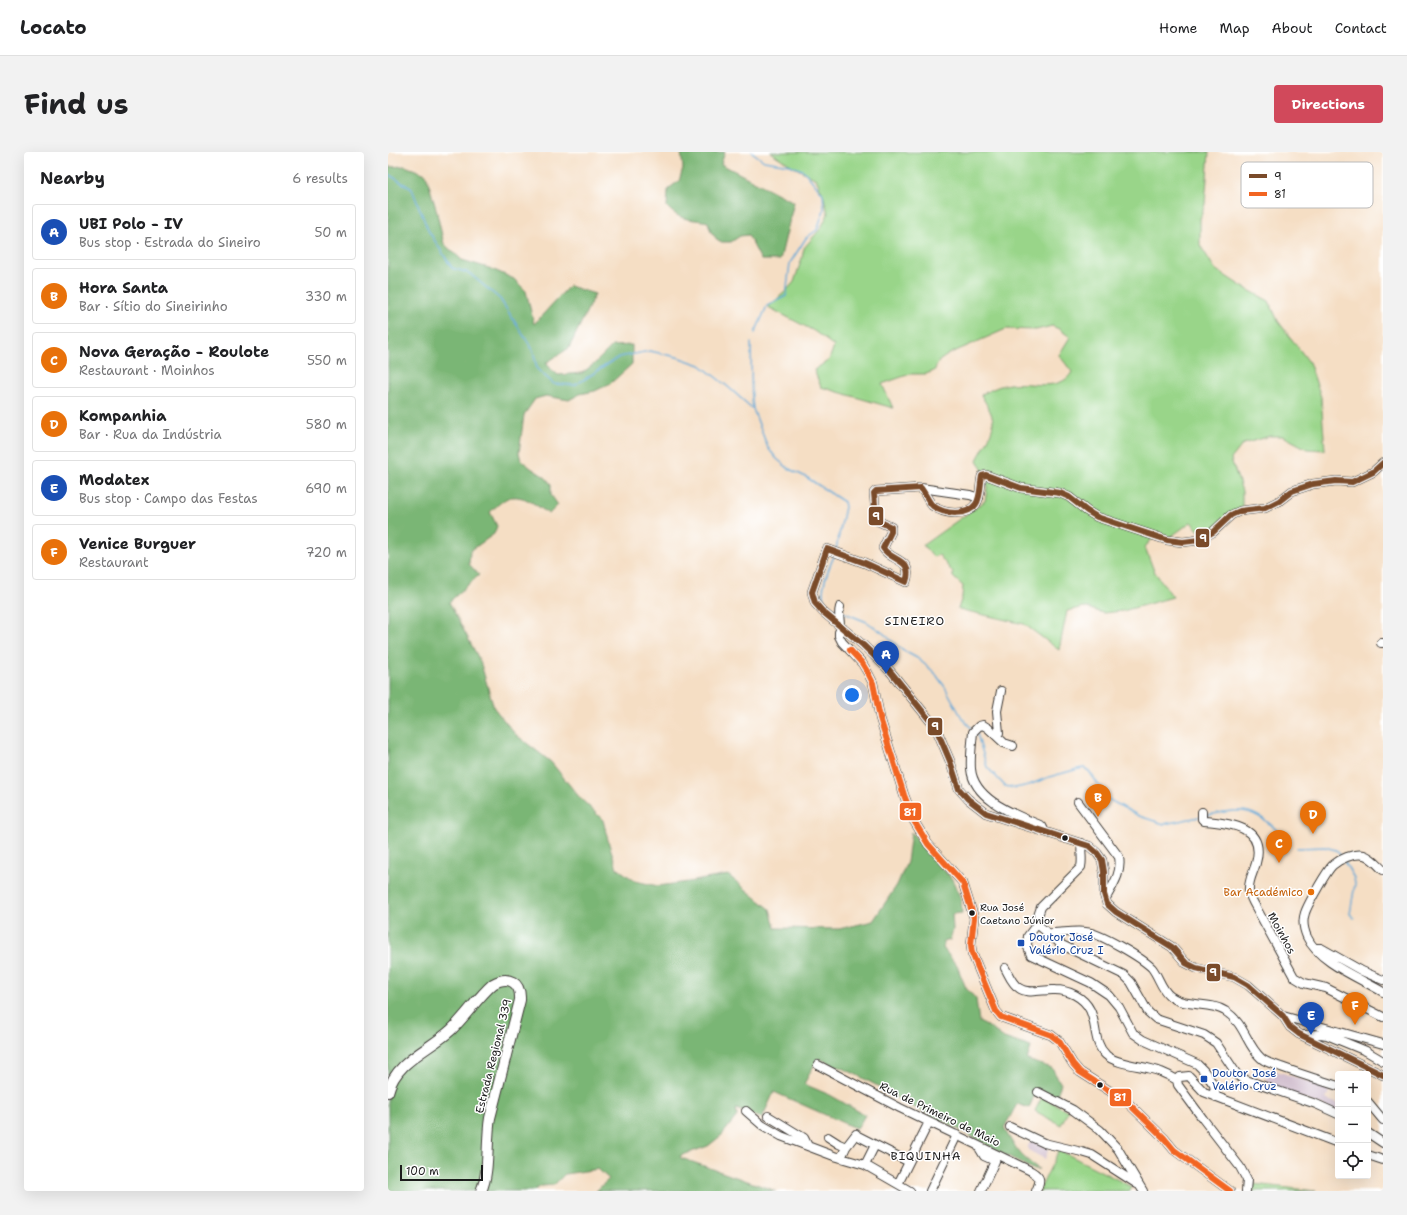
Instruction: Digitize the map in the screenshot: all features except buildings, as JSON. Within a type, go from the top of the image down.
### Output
[{"type":"main road","name":"Estrada Regional 339","points":[[388,1092],[392,1080],[398,1071],[451,1030],[493,984],[497,981],[505,980],[510,981],[517,986],[520,990],[520,1000],[490,1118],[486,1171],[484,1184],[481,1191]]},
{"type":"street","points":[[921,488],[933,506],[944,511],[959,513],[971,510],[977,502],[979,498],[982,476],[986,474],[1021,488],[1060,493],[1069,497],[1087,512],[1097,517],[1167,540],[1183,542],[1199,540],[1213,532],[1231,516],[1240,511],[1265,508],[1279,501],[1292,491],[1313,484],[1336,481],[1352,482],[1373,472],[1383,463]]},
{"type":"street","points":[[979,498],[970,495],[921,488],[876,491],[874,493],[876,516],[878,521],[891,527],[891,532],[883,548],[885,552],[903,562],[907,569],[906,582],[835,551],[827,549],[812,592],[815,603],[823,612],[841,626],[890,671],[936,728],[950,761],[959,789],[968,799],[986,813],[1089,846],[1097,852],[1102,860],[1104,872],[1104,894],[1107,904],[1116,912],[1172,947],[1186,963],[1196,968],[1234,977],[1248,985],[1283,1016],[1290,1027],[1302,1035],[1383,1076]]},
{"type":"street","points":[[839,610],[841,626],[839,636],[842,642],[862,663],[868,673],[872,683],[880,718],[904,795],[914,821],[928,844],[963,883],[974,918],[971,945],[972,953],[996,1011],[1002,1016],[1051,1035],[1059,1041],[1073,1064],[1080,1072],[1127,1102],[1164,1138],[1174,1150],[1230,1191]]},
{"type":"street","points":[[996,735],[999,733],[997,711],[1001,691]]},
{"type":"street","points":[[1013,746],[1004,743],[983,725],[975,730],[971,768],[972,777],[977,787],[990,800],[1004,809],[1042,826],[1046,832]]},
{"type":"street","points":[[1078,802],[1119,857],[1120,866],[1118,874],[1106,898]]},
{"type":"street","name":"Moinhos","points":[[1202,815],[1204,821],[1230,823],[1249,832],[1256,838],[1258,854],[1249,888],[1252,902],[1294,977],[1304,983],[1326,988],[1383,1017]]},
{"type":"street","points":[[1082,843],[1080,850],[1082,861],[1081,867],[1041,907],[1037,924],[1028,936],[1026,945],[1028,951],[1031,954],[1091,983],[1109,995],[1119,1007],[1133,1033],[1142,1040],[1196,1064],[1204,1071],[1214,1085],[1216,1097]]},
{"type":"street","points":[[1383,870],[1369,857],[1363,855],[1349,856],[1332,866],[1305,913],[1303,925],[1307,938],[1320,954],[1334,965],[1383,992]]},
{"type":"street","points":[[1037,924],[1062,945],[1124,975],[1131,982],[1148,1012],[1156,1019],[1204,1035],[1216,1043],[1238,1076],[1316,1104],[1335,1113]]},
{"type":"street","points":[[1047,933],[1059,934],[1078,931],[1098,935],[1131,953],[1152,968],[1170,996],[1178,1001],[1224,1009],[1240,1024],[1254,1050],[1262,1059],[1289,1070],[1335,1085]]},
{"type":"street","points":[[1316,948],[1321,948],[1362,971],[1383,980]]},
{"type":"street","points":[[1005,968],[1012,982],[1019,989],[1028,991],[1054,990],[1066,992],[1084,1001],[1092,1011],[1102,1052],[1108,1057],[1161,1072],[1177,1080],[1178,1085],[1203,1120],[1240,1167],[1247,1180],[1246,1191]]},
{"type":"street","points":[[1283,1016],[1383,1044]]},
{"type":"street","points":[[1302,1035],[1327,1035],[1366,1051],[1383,1061]]},
{"type":"street","name":"Rua de Primeiro de Maio","points":[[818,1064],[928,1122],[1037,1175],[1040,1183],[1036,1191]]},
{"type":"street","points":[[1177,1080],[1180,1077],[1189,1076],[1204,1092],[1335,1142]]},
{"type":"street","points":[[1038,1092],[1073,1110],[1100,1130],[1118,1149],[1142,1188]]},
{"type":"street","points":[[1371,1106],[1383,1120]]},
{"type":"street","points":[[746,1111],[762,1125],[781,1136],[841,1158],[865,1165],[910,1191]]},
{"type":"street","points":[[768,1116],[804,1138],[808,1146]]},
{"type":"street","points":[[898,1184],[928,1122]]},
{"type":"street","points":[[1010,1127],[1044,1143],[1092,1155],[1142,1188]]},
{"type":"street","points":[[1371,1134],[1383,1143]]},
{"type":"street","points":[[841,1158],[846,1147],[857,1135],[909,1162]]},
{"type":"street","points":[[930,1191],[957,1135]]},
{"type":"street","points":[[828,1137],[846,1147]]},
{"type":"street","points":[[865,1165],[875,1145]]},
{"type":"street","points":[[978,1146],[984,1156],[995,1161],[980,1191]]},
{"type":"street","points":[[1371,1155],[1383,1160]]},
{"type":"shaded area","points":[[1268,1068],[1330,1089],[1326,1099],[1335,1103],[1335,1111],[1266,1085],[1268,1079],[1265,1077]]},
{"type":"shaded area","points":[[1032,1140],[1049,1148],[1045,1159],[1028,1150],[1027,1147]]},
{"type":"green space","points":[[681,152],[725,152],[721,164],[794,202],[780,260],[761,260],[748,235],[740,236],[731,242],[719,242],[711,232],[708,222],[686,219],[672,212],[667,207],[668,189],[679,181],[683,168]]},
{"type":"green space","points":[[770,152],[1209,152],[1205,204],[1200,219],[1200,245],[1215,269],[1241,286],[1269,301],[1278,321],[1309,362],[1321,397],[1325,450],[1307,449],[1283,436],[1270,436],[1243,444],[1231,459],[1242,491],[1242,510],[1203,535],[1191,522],[1169,538],[1153,538],[1145,547],[1154,571],[1173,597],[1123,611],[1103,613],[1084,607],[1067,611],[1059,650],[1024,624],[958,609],[962,597],[963,586],[953,577],[953,573],[939,555],[933,557],[923,545],[985,501],[987,484],[983,471],[977,460],[990,436],[993,421],[990,411],[981,395],[995,388],[1006,385],[1018,383],[1044,385],[1060,382],[1067,378],[1072,372],[1059,355],[1070,337],[1052,326],[1036,330],[1006,329],[949,354],[939,361],[934,371],[926,374],[910,374],[882,384],[893,408],[821,387],[814,370],[829,360],[834,346],[814,331],[768,307],[794,282],[804,248],[821,228],[828,214],[823,194],[816,179]]},
{"type":"green space","points":[[405,166],[426,174],[444,244],[462,260],[492,269],[514,279],[526,291],[534,324],[569,286],[595,294],[569,348],[546,363],[558,375],[582,373],[594,364],[612,346],[632,345],[632,364],[611,383],[595,391],[580,394],[569,400],[546,396],[535,399],[524,415],[519,453],[521,460],[545,477],[551,484],[551,495],[558,505],[549,514],[532,502],[522,498],[511,497],[497,505],[490,512],[497,526],[494,534],[470,551],[469,564],[479,575],[449,602],[480,661],[494,708],[515,734],[551,762],[580,798],[603,820],[617,868],[635,881],[658,886],[728,875],[770,909],[775,928],[839,929],[873,921],[897,885],[907,862],[911,832],[952,879],[961,899],[962,913],[952,914],[953,929],[950,940],[944,942],[943,948],[957,966],[966,988],[976,999],[979,1022],[1004,1038],[1031,1047],[1027,1060],[1052,1068],[1061,1084],[1056,1097],[1037,1089],[1029,1108],[1017,1104],[1004,1128],[1018,1151],[1039,1169],[1032,1169],[945,1122],[902,1102],[889,1092],[853,1073],[818,1058],[804,1084],[830,1095],[865,1115],[857,1129],[774,1092],[762,1118],[736,1109],[737,1116],[722,1135],[708,1146],[680,1156],[681,1158],[776,1191],[596,1191],[609,1179],[598,1169],[565,1174],[554,1185],[542,1186],[532,1191],[388,1191],[388,167]]},
{"type":"green space","points":[[1042,1097],[1068,1111],[1061,1125],[1035,1111]]},
{"type":"green space","points":[[1059,1150],[1132,1187],[1130,1191],[1039,1191]]},
{"type":"green space","points":[[1253,1184],[1316,1191],[1252,1191]]},
{"type":"waterway","points":[[752,152],[764,161],[790,165],[804,171],[823,194],[824,210],[817,230],[806,238],[790,263],[786,296],[767,306],[755,333]]},
{"type":"waterway","points":[[388,174],[412,189],[428,230],[452,268],[469,273],[500,299],[533,350],[537,369],[554,384],[575,385],[578,383]]},
{"type":"waterway","points":[[751,343],[751,384],[753,409]]},
{"type":"waterway","points":[[580,382],[619,357],[650,351],[677,357],[700,365],[753,409],[768,448],[777,459],[789,469],[806,477],[844,502],[845,507],[836,549]]},
{"type":"waterway","points":[[835,554],[825,579],[823,593],[826,603],[837,610]]},
{"type":"waterway","points":[[842,612],[867,622],[883,633],[902,650],[917,658],[934,672],[945,687],[962,718],[971,728]]},
{"type":"waterway","points":[[977,734],[987,767],[1005,786],[1015,788],[1029,785],[1049,777],[1084,768],[1089,771],[1106,798],[1139,816],[1164,824],[1199,817]]},
{"type":"waterway","points":[[1204,816],[1237,811],[1246,812],[1262,818],[1281,834]]},
{"type":"waterway","points":[[1297,848],[1325,847],[1336,850],[1341,856]]},
{"type":"waterway","points":[[1344,861],[1354,878],[1355,884],[1350,914],[1354,918]]},
{"type":"transit line","name":"9","points":[[1383,463],[1373,472],[1352,482],[1336,481],[1313,484],[1292,491],[1279,501],[1265,508],[1240,511],[1231,515],[1213,532],[1199,540],[1183,542],[1167,540],[1097,517],[1069,497],[1060,493],[1021,488],[986,475],[982,476],[980,494],[976,504],[968,511],[956,513],[944,511],[933,506],[921,488],[876,491],[874,493],[876,516],[878,521],[891,527],[891,532],[883,548],[891,556],[904,564],[908,574],[906,582],[865,563],[827,549],[812,592],[815,603],[823,612],[863,645],[890,671],[936,728],[950,761],[959,789],[968,799],[986,813],[1089,846],[1102,860],[1104,872],[1104,894],[1107,904],[1116,912],[1172,947],[1186,963],[1196,968],[1234,977],[1248,985],[1283,1016],[1290,1027],[1299,1034],[1383,1075]]},
{"type":"transit line","name":"81","points":[[850,650],[862,663],[873,683],[880,718],[904,795],[914,821],[928,844],[963,883],[974,918],[971,945],[972,953],[996,1011],[1001,1017],[1051,1035],[1059,1041],[1073,1064],[1080,1072],[1127,1102],[1164,1138],[1174,1150],[1230,1191]]},
{"type":"place","name":"UBI Polo - IV","points":[[886,674]]},
{"type":"place","name":"Hora Santa","points":[[1098,817]]},
{"type":"place","name":"Kompanhia","points":[[1313,834]]},
{"type":"place","name":"Nova Geração - Roulote","points":[[1279,863]]},
{"type":"place","name":"Bar Académico","points":[[1311,892]]},
{"type":"place","name":"Rua José Caetano Júnior","points":[[972,913]]},
{"type":"place","name":"Doutor José Valério Cruz I","points":[[1021,943]]},
{"type":"place","name":"Venice Burguer","points":[[1355,1025]]},
{"type":"place","name":"Modatex","points":[[1311,1035]]},
{"type":"place","name":"Doutor José Valério Cruz","points":[[1204,1079]]},
{"type":"district","name":"SINEIRO","points":[[915,621]]},
{"type":"district","name":"BIQUINHA","points":[[926,1156]]}]
